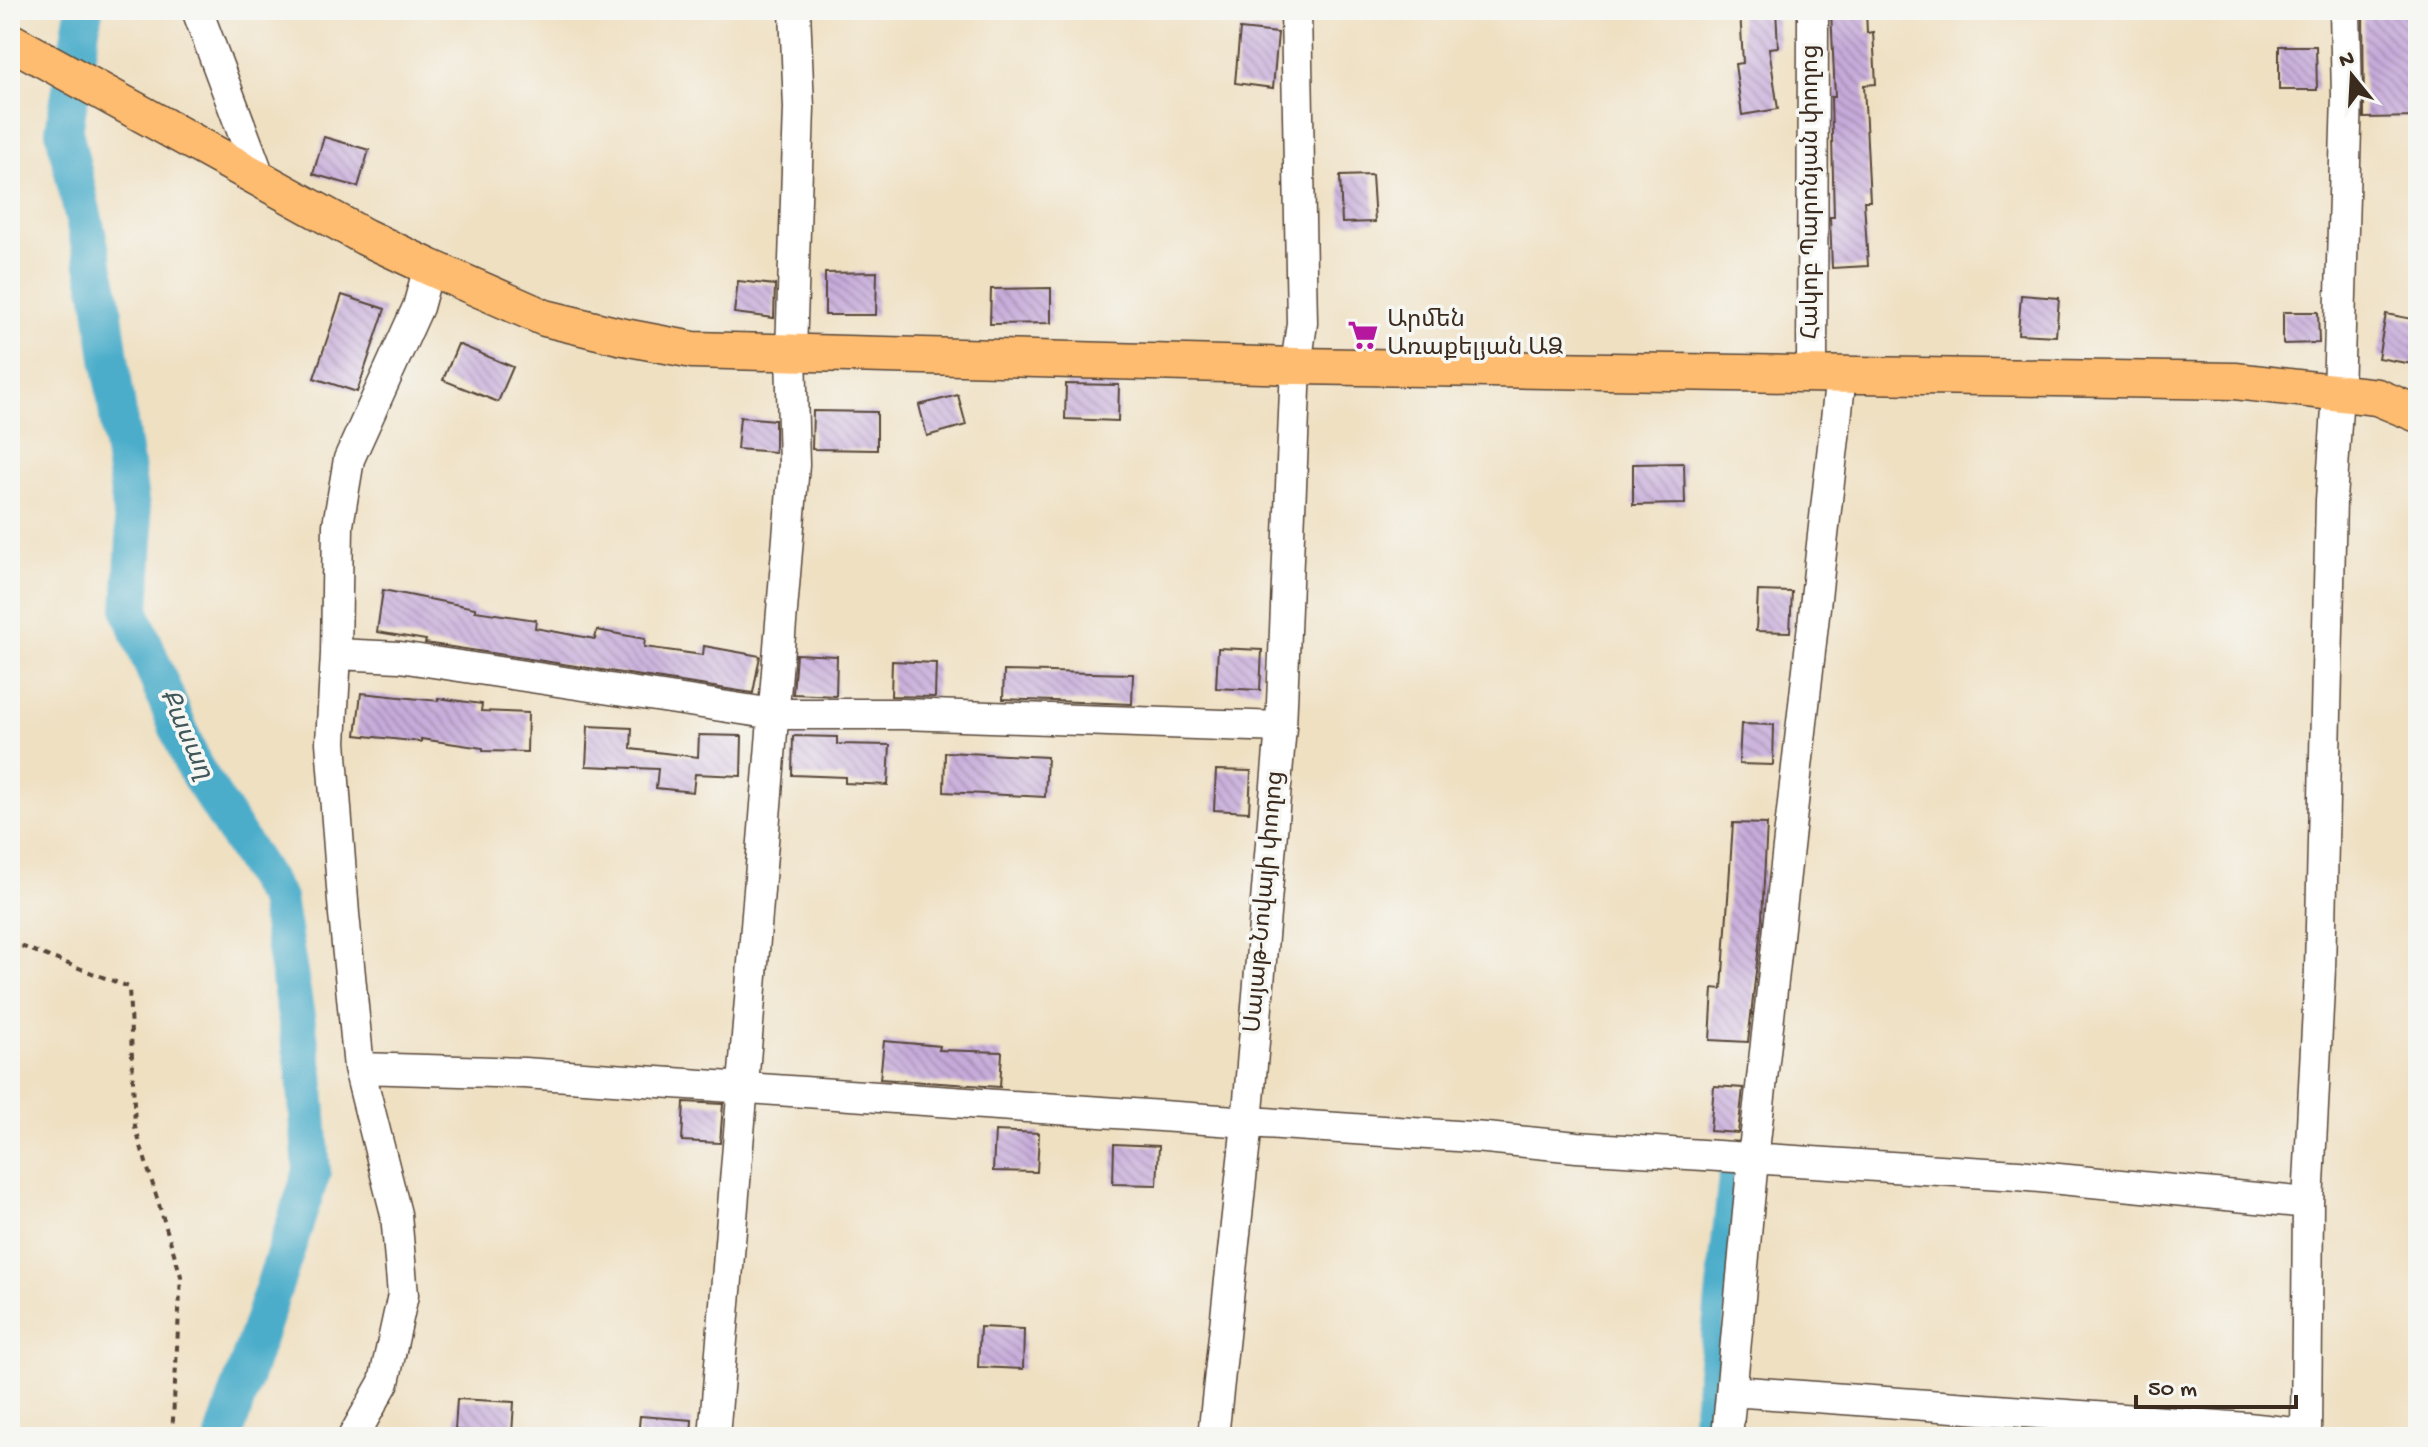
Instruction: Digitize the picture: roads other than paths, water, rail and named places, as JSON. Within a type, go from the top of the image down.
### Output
[{"type":"main road","points":[[16,45],[365,237],[429,267],[545,318],[693,350],[1296,366],[2235,381],[2377,397],[2418,414]]},
{"type":"street","points":[[197,10],[261,181]]},
{"type":"street","points":[[714,1437],[794,465],[791,352],[799,108],[795,10]]},
{"type":"street","name":"Սայաթ-Նովայի փողոց","points":[[1213,1437],[1247,1123],[1281,727],[1296,366],[1302,323],[1296,10]]},
{"type":"street","name":"Հակոբ Պարոնյան փողոց","points":[[1727,1437],[1827,374],[1813,10]]},
{"type":"street","points":[[1732,1391],[2247,1428],[2306,1436],[2308,1203],[2320,969],[2331,500],[2338,393],[2347,96],[2345,10]]},
{"type":"street","points":[[353,1437],[384,1382],[403,1295],[396,1214],[359,1068],[331,742],[338,525],[349,459],[418,307],[429,267]]},
{"type":"street","points":[[336,654],[400,657],[774,714],[933,715],[1281,727]]},
{"type":"street","points":[[359,1068],[524,1073],[742,1087],[2018,1175],[2308,1203]]},
{"type":"waterway","name":"Քասաղ","points":[[84,10],[64,131],[102,300],[135,538],[131,612],[193,765],[277,899],[305,1073],[312,1172],[224,1437]]},
{"type":"waterway","points":[[1701,1437],[1730,1168]]},
{"type":"place","name":"Արմեն Առաքելյան ԱՁ","points":[[1363,335]]}]
